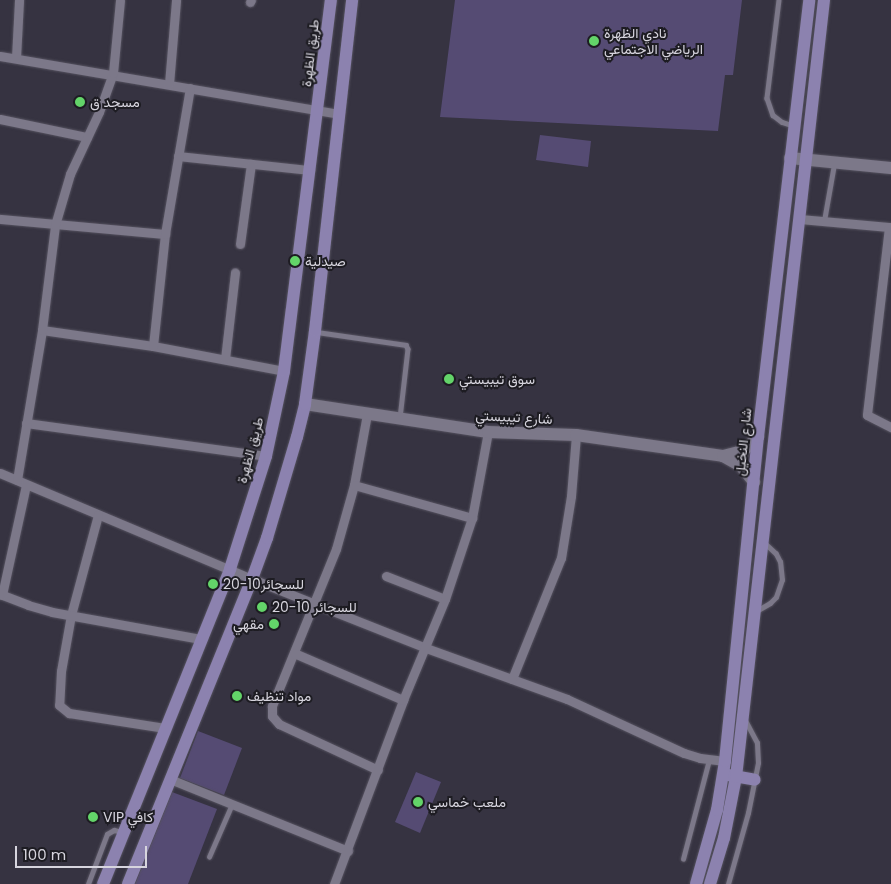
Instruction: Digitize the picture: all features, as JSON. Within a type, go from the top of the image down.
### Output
[{"type":"main road","name":"طريق الظهرة","points":[[93,883],[124,832],[230,569],[266,456],[284,371],[331,0]]},
{"type":"main road","points":[[128,884],[252,579],[287,471],[305,404],[352,0]]},
{"type":"main road","name":"شارع النخيل","points":[[696,884],[716,817],[725,761],[758,437],[809,0]]},
{"type":"main road","points":[[710,884],[724,838],[736,777],[824,0]]},
{"type":"main road","points":[[790,158],[891,168]]},
{"type":"main road","name":"شارع تيبيستي","points":[[305,404],[488,432],[576,435],[723,456]]},
{"type":"main road","points":[[723,456],[743,451],[758,437]]},
{"type":"main road","points":[[723,456],[741,466],[754,482]]},
{"type":"main road","points":[[748,540],[763,542]]},
{"type":"main road","points":[[723,774],[755,780]]},
{"type":"street","points":[[16,58],[19,0]]},
{"type":"street","points":[[17,480],[42,330],[55,225],[70,174],[99,112],[113,74],[120,0]]},
{"type":"street","points":[[170,84],[176,0]]},
{"type":"street","points":[[0,56],[340,114]]},
{"type":"street","points":[[153,346],[165,234],[190,88]]},
{"type":"street","points":[[0,119],[87,137]]},
{"type":"street","points":[[178,156],[310,170]]},
{"type":"street","points":[[240,244],[251,164]]},
{"type":"street","points":[[0,219],[165,234]]},
{"type":"street","points":[[800,219],[890,228],[867,414],[891,426]]},
{"type":"street","points":[[225,359],[235,273]]},
{"type":"street","points":[[42,330],[153,346],[284,371]]},
{"type":"street","points":[[367,414],[354,485],[336,549],[272,706],[272,716],[276,721],[378,770]]},
{"type":"street","points":[[26,423],[266,456]]},
{"type":"street","points":[[334,884],[348,852],[403,700],[445,599],[472,518],[488,432]]},
{"type":"street","points":[[512,679],[561,558],[571,496],[576,435]]},
{"type":"street","points":[[0,473],[252,579],[426,648],[610,717],[684,753],[708,760],[725,761]]},
{"type":"street","points":[[26,485],[1,594],[28,605],[71,615],[201,639]]},
{"type":"street","points":[[354,485],[472,518]]},
{"type":"street","points":[[98,515],[71,615],[58,698],[61,708],[69,712],[165,728]]},
{"type":"street","points":[[386,576],[445,599]]},
{"type":"street","points":[[294,653],[403,700]]},
{"type":"street","points":[[170,779],[348,852]]},
{"type":"lane","points":[[779,0],[767,98],[773,115],[782,122],[794,126]]},
{"type":"lane","points":[[824,221],[834,162]]},
{"type":"lane","points":[[315,331],[406,345],[400,419]]},
{"type":"lane","points":[[754,612],[770,603],[776,596],[782,580],[780,562],[770,547],[763,542]]},
{"type":"lane","points":[[728,884],[758,763],[757,743],[749,725],[743,719]]},
{"type":"lane","points":[[683,859],[708,760]]},
{"type":"lane","points":[[210,857],[232,804]]},
{"type":"shaded area","name":"نادي الظهرة الرياضي الاجتماعي","points":[[455,0],[742,0],[733,75],[725,75],[718,131],[440,117]]},
{"type":"shaded area","points":[[540,135],[591,141],[588,167],[536,160]]},
{"type":"shaded area","points":[[198,731],[242,748],[224,795],[180,778]]},
{"type":"shaded area","name":"ملعب خماسي","points":[[416,772],[441,782],[420,833],[395,822]]},
{"type":"shaded area","points":[[172,792],[217,809],[188,884],[135,884]]},
{"type":"place","name":"نادي الظهرة الرياضي الاجتماعي","points":[[594,41]]},
{"type":"place","name":"مسجد ق","points":[[80,102]]},
{"type":"place","name":"صيدلية","points":[[295,261]]},
{"type":"place","name":"سوق تيبيستي","points":[[449,379]]},
{"type":"place","name":"20-10للسجائر","points":[[213,584]]},
{"type":"place","name":"20-10 للسجائر","points":[[262,607]]},
{"type":"place","name":"مقهي","points":[[274,624]]},
{"type":"place","name":"مواد تنظيف","points":[[237,696]]},
{"type":"place","name":"ملعب خماسي","points":[[418,802]]},
{"type":"place","name":"VIP كافي","points":[[93,817]]}]
